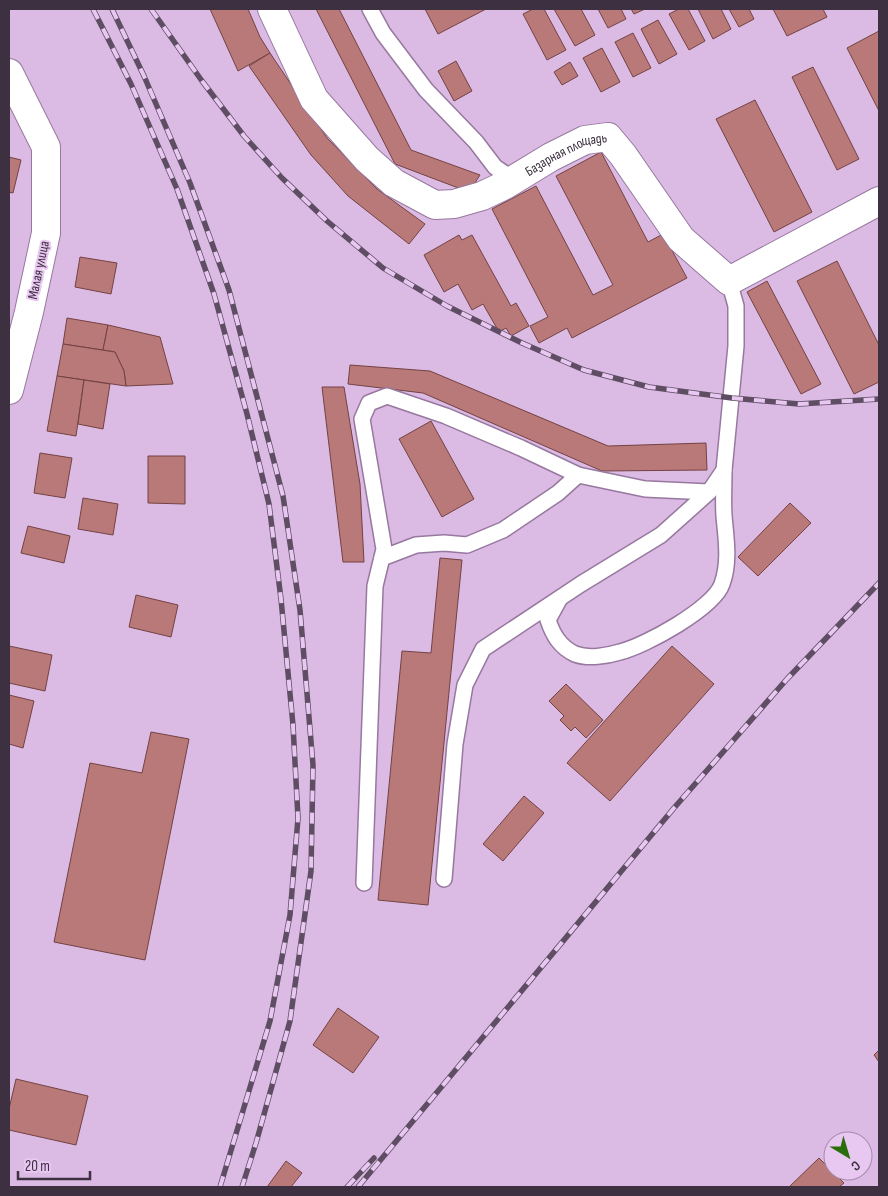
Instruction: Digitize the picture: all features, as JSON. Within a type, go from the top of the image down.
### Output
[{"type":"street","name":"Базарная площадь","points":[[272,9],[314,99],[367,158],[394,183],[435,205],[454,204],[482,196],[585,140],[608,137],[623,155],[681,239],[729,281]]},
{"type":"street","name":"Малая улица","points":[[9,73],[46,147],[46,233],[29,312],[9,390]]},
{"type":"street","points":[[729,281],[879,201]]},
{"type":"lane","points":[[370,9],[383,33],[426,90],[476,142],[494,167],[514,180]]},
{"type":"lane","points":[[560,598],[548,620],[552,632],[560,645],[576,655],[593,657],[622,652],[672,629],[704,607],[722,585],[728,553],[724,513],[724,470],[736,346],[736,306],[729,281]]},
{"type":"lane","points":[[364,883],[375,586],[384,549],[362,419],[369,403],[387,396],[446,416],[578,475],[644,489],[709,492]]},
{"type":"lane","points":[[444,879],[455,744],[465,685],[483,650],[560,598],[661,535],[709,492],[724,470]]},
{"type":"lane","points":[[382,558],[416,545],[444,543],[467,545],[502,530],[558,493],[578,475]]},
{"type":"building","points":[[210,9],[248,9],[260,37],[270,53],[238,71]]},
{"type":"building","points":[[316,9],[339,9],[411,150],[480,175],[469,192],[395,164]]},
{"type":"building","points":[[425,9],[486,9],[438,34]]},
{"type":"building","points":[[533,9],[544,9],[566,50],[547,60],[523,14]]},
{"type":"building","points":[[554,9],[581,9],[595,35],[575,46]]},
{"type":"building","points":[[598,9],[621,9],[626,19],[608,28]]},
{"type":"building","points":[[631,9],[645,9],[634,14]]},
{"type":"building","points":[[679,9],[688,9],[705,41],[689,50],[669,14]]},
{"type":"building","points":[[698,9],[721,9],[731,29],[713,39]]},
{"type":"building","points":[[729,9],[749,9],[754,19],[739,27]]},
{"type":"building","points":[[773,9],[823,9],[827,17],[787,36]]},
{"type":"building","points":[[658,20],[677,54],[659,64],[641,29]]},
{"type":"building","points":[[879,31],[879,111],[847,48]]},
{"type":"building","points":[[633,33],[651,68],[633,77],[615,42]]},
{"type":"building","points":[[602,48],[620,82],[601,92],[583,58]]},
{"type":"building","points":[[270,53],[327,138],[377,189],[425,224],[409,244],[348,196],[311,155],[249,66]]},
{"type":"building","points":[[456,61],[472,91],[454,101],[438,71]]},
{"type":"building","points":[[570,62],[578,76],[562,85],[554,72]]},
{"type":"building","points":[[813,67],[859,159],[837,170],[792,77]]},
{"type":"building","points":[[755,100],[812,212],[774,232],[716,119]]},
{"type":"building","points":[[601,152],[648,242],[663,234],[687,278],[572,338],[567,328],[539,343],[530,326],[548,317],[492,209],[536,186],[593,295],[613,285],[556,176]]},
{"type":"building","points":[[9,157],[21,160],[13,193],[9,192]]},
{"type":"building","points":[[459,235],[462,240],[472,235],[511,306],[516,303],[529,326],[511,336],[506,328],[499,332],[483,304],[472,310],[458,284],[444,292],[424,255]]},
{"type":"building","points":[[80,257],[117,263],[111,294],[75,287]]},
{"type":"building","points":[[837,261],[879,345],[879,382],[854,394],[797,281]]},
{"type":"building","points":[[767,281],[821,384],[801,394],[747,292]]},
{"type":"building","points":[[67,318],[108,325],[103,350],[63,344]]},
{"type":"building","points":[[108,325],[160,337],[173,384],[126,386],[124,371],[115,352],[103,350]]},
{"type":"building","points":[[63,344],[115,352],[124,371],[126,386],[57,376]]},
{"type":"building","points":[[350,365],[430,371],[608,446],[706,443],[707,470],[602,471],[423,393],[348,384]]},
{"type":"building","points":[[57,376],[84,380],[76,436],[47,431]]},
{"type":"building","points":[[84,380],[110,384],[103,429],[78,424]]},
{"type":"building","points":[[322,387],[344,387],[360,484],[364,562],[343,562]]},
{"type":"building","points":[[431,421],[474,499],[442,517],[399,439]]},
{"type":"building","points":[[40,453],[72,458],[65,498],[34,493]]},
{"type":"building","points":[[148,456],[185,456],[185,504],[148,503]]},
{"type":"building","points":[[83,498],[118,504],[113,535],[78,529]]},
{"type":"building","points":[[790,503],[811,523],[758,576],[738,557]]},
{"type":"building","points":[[28,526],[70,536],[64,563],[21,553]]},
{"type":"building","points":[[440,558],[462,560],[428,905],[378,900],[402,651],[431,653]]},
{"type":"building","points":[[136,595],[178,605],[171,637],[129,627]]},
{"type":"building","points":[[9,646],[52,655],[45,691],[9,683]]},
{"type":"building","points":[[672,646],[714,684],[610,801],[567,763]]},
{"type":"building","points":[[566,684],[603,720],[586,738],[575,727],[571,731],[560,720],[564,716],[549,701]]},
{"type":"building","points":[[9,695],[34,701],[23,748],[9,744]]},
{"type":"building","points":[[151,732],[189,739],[145,960],[54,942],[90,763],[142,773]]},
{"type":"building","points":[[524,796],[544,813],[503,861],[483,844]]},
{"type":"building","points":[[338,1008],[379,1037],[353,1073],[313,1045]]},
{"type":"building","points":[[879,1050],[879,1062],[874,1055]]},
{"type":"building","points":[[16,1079],[88,1096],[76,1145],[9,1130],[9,1109]]},
{"type":"building","points":[[819,1158],[823,1162],[823,1181],[842,1181],[844,1183],[839,1187],[789,1187]]},
{"type":"building","points":[[286,1161],[302,1173],[291,1187],[267,1187]]},
{"type":"railway","points":[[93,9],[131,84],[177,189],[214,294],[247,414],[269,504],[281,599],[293,725],[298,818],[290,915],[270,1021],[220,1187]]},
{"type":"railway","points":[[112,9],[144,76],[190,183],[229,290],[283,496],[300,610],[313,765],[311,871],[290,1021],[242,1187]]},
{"type":"railway","points":[[151,9],[244,136],[282,178],[327,221],[383,268],[447,306],[522,343],[584,370],[649,387],[732,398],[799,404],[879,399]]},
{"type":"railway","points":[[358,1187],[674,808],[787,679],[879,583]]},
{"type":"railway","points":[[347,1187],[374,1158]]}]
